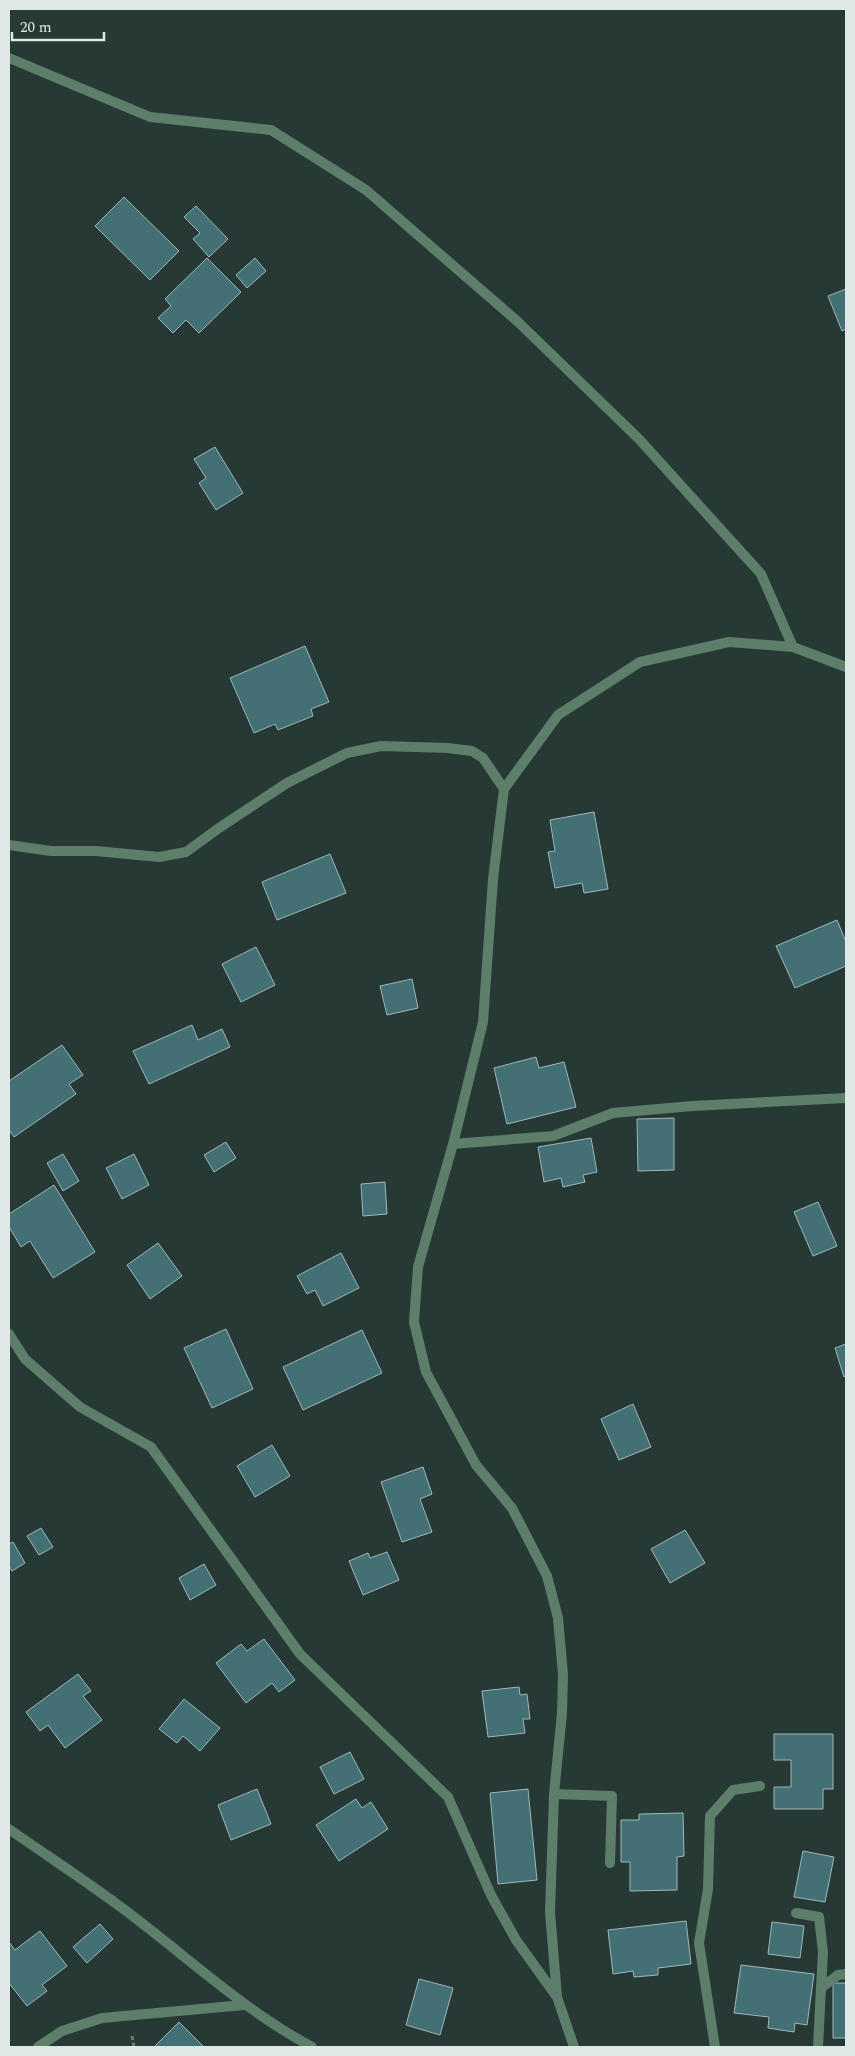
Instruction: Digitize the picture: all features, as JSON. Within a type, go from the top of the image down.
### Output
[{"type":"street","points":[[9,58],[150,117],[271,130],[366,190],[517,321],[639,439],[761,574],[793,647]]},
{"type":"street","points":[[574,2047],[557,1997],[550,1912],[554,1794],[562,1713],[563,1674],[558,1618],[546,1576],[512,1508],[476,1465],[426,1372],[414,1322],[418,1267],[453,1144],[483,1022],[493,879],[504,789],[558,715],[640,662],[729,642],[793,647],[846,667]]},
{"type":"street","points":[[9,845],[51,851],[96,851],[159,857],[186,852],[287,783],[347,753],[381,746],[448,748],[472,752],[482,758],[504,789]]},
{"type":"street","points":[[453,1144],[553,1136],[613,1112],[846,1098]]},
{"type":"street","points":[[9,1334],[25,1359],[80,1407],[151,1447],[300,1654],[448,1796],[491,1895],[516,1940],[557,1997]]},
{"type":"street","points":[[715,2047],[699,1943],[708,1889],[710,1816],[733,1790],[760,1786]]},
{"type":"street","points":[[554,1794],[612,1796],[610,1863]]},
{"type":"street","points":[[9,1829],[133,1916],[244,2005],[312,2047]]},
{"type":"street","points":[[796,1913],[819,1916],[823,1952],[818,2047]]},
{"type":"street","points":[[820,1988],[838,1975],[846,1974]]},
{"type":"street","points":[[38,2047],[62,2031],[102,2018],[244,2005]]},
{"type":"building","points":[[124,197],[179,251],[150,280],[95,226]]},
{"type":"building","points":[[196,206],[228,239],[209,257],[193,239],[200,233],[184,217]]},
{"type":"building","points":[[207,258],[241,292],[199,333],[186,320],[173,333],[158,318],[171,306],[165,299]]},
{"type":"building","points":[[255,258],[266,271],[247,288],[236,275]]},
{"type":"building","points":[[846,289],[846,329],[842,331],[828,296]]},
{"type":"building","points":[[215,447],[243,493],[216,510],[199,483],[206,478],[194,459]]},
{"type":"building","points":[[305,646],[329,702],[311,709],[313,716],[278,730],[275,724],[254,733],[230,678]]},
{"type":"building","points":[[594,812],[608,889],[584,893],[582,883],[555,888],[548,852],[555,851],[550,820]]},
{"type":"building","points":[[330,854],[346,893],[277,920],[262,882]]},
{"type":"building","points":[[837,920],[846,942],[846,966],[795,988],[776,946]]},
{"type":"building","points":[[256,947],[275,985],[241,1002],[222,964]]},
{"type":"building","points":[[412,979],[418,1008],[387,1015],[380,986]]},
{"type":"building","points":[[192,1025],[198,1040],[222,1029],[230,1047],[149,1084],[133,1051]]},
{"type":"building","points":[[62,1045],[83,1075],[69,1084],[76,1094],[14,1137],[9,1130],[9,1081]]},
{"type":"building","points":[[536,1057],[539,1068],[564,1062],[576,1107],[507,1124],[494,1068]]},
{"type":"building","points":[[674,1118],[674,1170],[638,1171],[637,1119]]},
{"type":"building","points":[[591,1138],[597,1172],[583,1175],[585,1182],[563,1187],[561,1178],[544,1182],[538,1147]]},
{"type":"building","points":[[226,1142],[236,1158],[214,1172],[204,1155]]},
{"type":"building","points":[[63,1154],[79,1181],[63,1191],[47,1163]]},
{"type":"building","points":[[134,1154],[149,1185],[122,1199],[106,1168]]},
{"type":"building","points":[[385,1182],[387,1214],[363,1216],[361,1184]]},
{"type":"building","points":[[54,1185],[95,1252],[53,1278],[30,1241],[21,1247],[9,1227],[9,1214]]},
{"type":"building","points":[[818,1202],[837,1246],[813,1256],[794,1212]]},
{"type":"building","points":[[158,1243],[182,1276],[150,1299],[127,1265]]},
{"type":"building","points":[[341,1253],[359,1288],[323,1306],[315,1290],[307,1294],[297,1276]]},
{"type":"building","points":[[226,1329],[253,1389],[212,1408],[184,1348]]},
{"type":"building","points":[[362,1330],[382,1373],[303,1410],[283,1367]]},
{"type":"building","points":[[846,1344],[846,1376],[844,1377],[835,1348]]},
{"type":"building","points":[[633,1404],[651,1447],[619,1460],[601,1419]]},
{"type":"building","points":[[272,1445],[290,1476],[255,1497],[237,1466]]},
{"type":"building","points":[[423,1467],[432,1494],[420,1499],[432,1532],[402,1542],[381,1482]]},
{"type":"building","points":[[41,1528],[53,1547],[39,1555],[27,1536]]},
{"type":"building","points":[[685,1530],[705,1563],[670,1583],[651,1549]]},
{"type":"building","points":[[13,1542],[25,1563],[12,1571],[9,1566],[9,1544]]},
{"type":"building","points":[[387,1552],[399,1580],[363,1595],[349,1561],[368,1553],[370,1558]]},
{"type":"building","points":[[204,1564],[216,1585],[190,1600],[179,1578]]},
{"type":"building","points":[[264,1639],[295,1680],[279,1692],[272,1683],[246,1703],[216,1663],[241,1644],[247,1651]]},
{"type":"building","points":[[78,1674],[91,1691],[83,1696],[102,1720],[65,1748],[48,1725],[40,1731],[26,1712]]},
{"type":"building","points":[[519,1687],[520,1695],[527,1694],[530,1719],[523,1719],[525,1733],[488,1737],[482,1691]]},
{"type":"building","points":[[184,1699],[220,1728],[200,1751],[183,1736],[177,1743],[159,1729]]},
{"type":"building","points":[[774,1734],[833,1734],[833,1789],[823,1789],[823,1809],[774,1809],[774,1787],[791,1787],[791,1760],[774,1760]]},
{"type":"building","points":[[350,1752],[364,1779],[334,1794],[320,1767]]},
{"type":"building","points":[[257,1789],[271,1824],[231,1840],[218,1805]]},
{"type":"building","points":[[528,1789],[537,1880],[498,1884],[490,1793]]},
{"type":"building","points":[[356,1799],[362,1808],[371,1802],[388,1829],[339,1861],[316,1825]]},
{"type":"building","points":[[683,1813],[684,1856],[677,1857],[677,1890],[630,1891],[630,1862],[621,1862],[621,1820],[639,1820],[639,1814]]},
{"type":"building","points":[[803,1851],[834,1857],[825,1902],[794,1897]]},
{"type":"building","points":[[686,1921],[691,1964],[658,1968],[658,1975],[634,1977],[633,1971],[613,1974],[608,1930]]},
{"type":"building","points":[[772,1922],[804,1926],[800,1958],[768,1954]]},
{"type":"building","points":[[100,1924],[113,1939],[87,1963],[73,1947]]},
{"type":"building","points":[[40,1931],[67,1966],[42,1985],[47,1991],[27,2006],[9,1983],[9,1942],[15,1950]]},
{"type":"building","points":[[741,1965],[814,1974],[807,2025],[795,2023],[794,2032],[768,2028],[769,2017],[734,2013]]},
{"type":"building","points":[[419,1979],[453,1988],[440,2035],[406,2025]]},
{"type":"building","points":[[833,1983],[846,1983],[846,2038],[833,2038]]},
{"type":"building","points":[[179,2022],[204,2047],[154,2047]]}]
